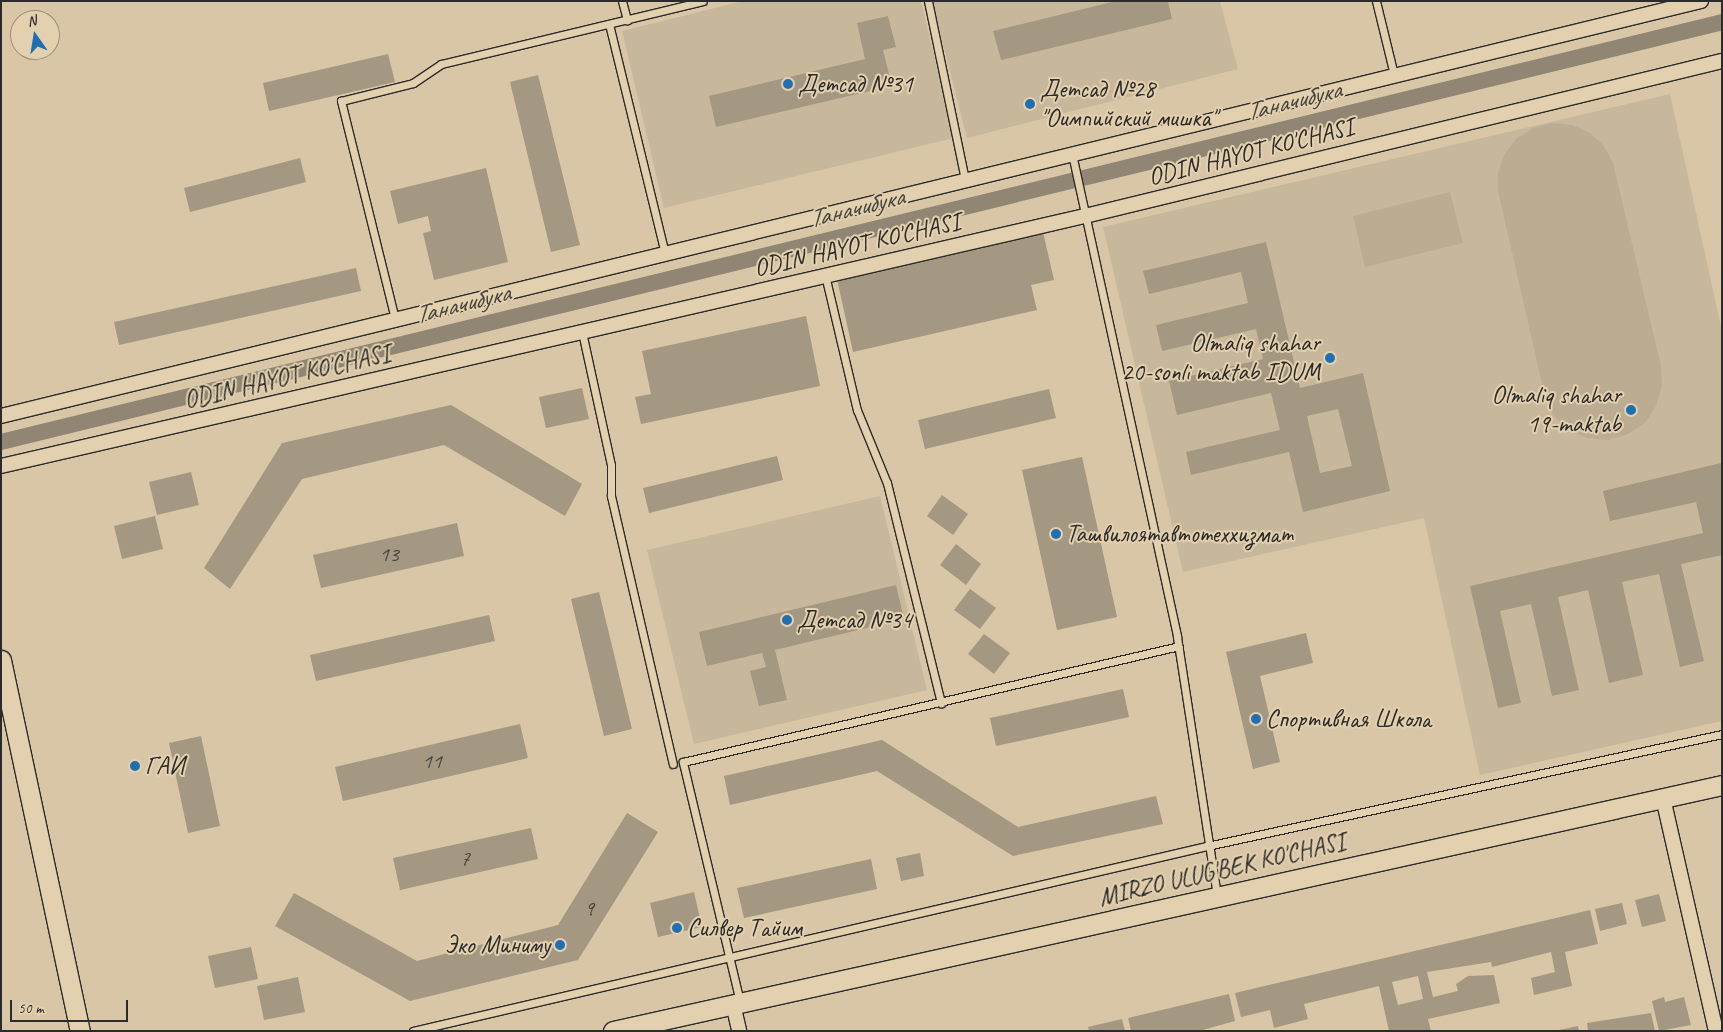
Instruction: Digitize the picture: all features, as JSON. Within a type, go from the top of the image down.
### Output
[{"type":"main road","points":[[1,660],[80,1031]]},
{"type":"main road","name":"MIRZO ULUG'BEK KO'CHASI","points":[[613,1031],[1722,784]]},
{"type":"street","name":"ODIN HAYOT KO'CHASI","points":[[1,416],[964,180],[1073,157],[1701,1]]},
{"type":"street","name":"ODIN HAYOT KO'CHASI","points":[[1,466],[1085,216],[1722,61]]},
{"type":"street","points":[[1664,798],[1716,1031]]},
{"type":"street","points":[[736,1003],[739,1031]]},
{"type":"lane","points":[[622,1],[627,20]]},
{"type":"lane","points":[[395,320],[341,101],[413,83],[441,64],[703,1]]},
{"type":"lane","points":[[928,1],[964,180]]},
{"type":"lane","points":[[1376,1],[1394,76]]},
{"type":"lane","points":[[609,24],[665,253]]},
{"type":"lane","points":[[1073,157],[1179,646],[1217,896]]},
{"type":"lane","points":[[825,275],[857,410],[887,483],[941,703]]},
{"type":"lane","points":[[582,332],[612,465],[611,496],[673,764]]},
{"type":"lane","points":[[736,1003],[728,957],[683,762],[1179,646]]},
{"type":"lane","points":[[413,1031],[1208,846],[1722,734]]},
{"type":"shaded area","name":"Детсад №31","points":[[743,1],[921,1],[954,138],[664,208],[622,31]]},
{"type":"shaded area","name":"Детсад №28 \"Оимпийский мишка\"","points":[[932,1],[1220,1],[1238,69],[967,138]]},
{"type":"shaded area","points":[[1670,94],[1722,331],[1722,721],[1480,775],[1424,518],[1183,572],[1103,227]]},
{"type":"shaded area","points":[[1552,123],[1572,125],[1590,133],[1604,146],[1613,163],[1661,366],[1662,386],[1656,406],[1645,423],[1628,434],[1608,440],[1587,438],[1569,430],[1554,416],[1545,397],[1498,191],[1498,172],[1505,153],[1517,138],[1533,128]]},
{"type":"shaded area","points":[[1450,192],[1463,243],[1365,267],[1353,216]]},
{"type":"shaded area","name":"Детсад №34","points":[[880,496],[927,690],[694,744],[647,550]]},
{"type":"building","points":[[1116,1],[1168,1],[1172,19],[1001,60],[993,31]]},
{"type":"building","points":[[888,16],[896,47],[883,50],[892,86],[716,127],[709,96],[865,59],[857,23]]},
{"type":"building","points":[[388,54],[395,82],[269,111],[263,83]]},
{"type":"building","points":[[538,75],[580,245],[551,252],[510,82]]},
{"type":"building","points":[[300,158],[306,182],[190,212],[184,188]]},
{"type":"building","points":[[486,168],[508,262],[434,280],[423,233],[431,231],[428,216],[398,224],[390,191]]},
{"type":"building","points":[[1043,232],[1054,280],[1031,285],[1037,310],[853,352],[837,279]]},
{"type":"building","points":[[1266,242],[1300,388],[1363,373],[1390,491],[1303,512],[1289,452],[1191,475],[1186,452],[1280,430],[1271,393],[1177,415],[1169,381],[1263,359],[1256,329],[1162,351],[1156,325],[1248,303],[1241,272],[1149,294],[1143,271]],"holes":[[[1338,409],[1352,466],[1320,473],[1307,416]]]},
{"type":"building","points":[[356,268],[361,291],[119,345],[114,322]]},
{"type":"building","points":[[806,316],[820,386],[641,424],[635,397],[651,394],[642,351]]},
{"type":"building","points":[[582,388],[589,419],[546,428],[539,397]]},
{"type":"building","points":[[1049,389],[1056,418],[925,449],[918,420]]},
{"type":"building","points":[[451,405],[582,484],[565,516],[444,445],[302,479],[230,589],[204,568],[282,443]]},
{"type":"building","points":[[777,456],[783,480],[649,513],[643,488]]},
{"type":"building","points":[[1082,457],[1117,617],[1057,630],[1022,470]]},
{"type":"building","points":[[1721,463],[1722,555],[1681,564],[1704,661],[1680,667],[1659,574],[1622,582],[1643,675],[1609,683],[1588,590],[1558,597],[1579,690],[1552,696],[1531,604],[1500,611],[1521,703],[1498,708],[1470,586],[1703,533],[1696,502],[1610,521],[1603,491]]},
{"type":"building","points":[[191,472],[199,505],[157,515],[149,482]]},
{"type":"building","points":[[942,495],[968,514],[953,535],[927,516]]},
{"type":"building","points":[[155,516],[163,549],[122,559],[114,526]]},
{"type":"building","points":[[457,523],[464,556],[321,588],[313,555]]},
{"type":"building","points":[[956,544],[981,564],[966,585],[940,565]]},
{"type":"building","points":[[896,585],[904,619],[775,650],[787,700],[759,706],[750,671],[766,667],[762,653],[707,666],[699,632]]},
{"type":"building","points":[[970,589],[996,608],[980,629],[954,610]]},
{"type":"building","points":[[599,592],[632,729],[604,736],[571,599]]},
{"type":"building","points":[[489,615],[495,641],[316,681],[310,655]]},
{"type":"building","name":"Спортивная Школа","points":[[1306,633],[1313,663],[1260,676],[1280,762],[1253,769],[1226,652]]},
{"type":"building","points":[[984,634],[1010,653],[994,674],[968,654]]},
{"type":"building","points":[[1123,689],[1129,717],[996,746],[990,718]]},
{"type":"building","points":[[520,724],[528,758],[343,801],[335,767]]},
{"type":"building","points":[[201,736],[220,826],[188,833],[169,743]]},
{"type":"building","points":[[882,740],[1018,827],[1156,796],[1163,824],[1013,856],[877,771],[730,805],[724,776]]},
{"type":"building","points":[[627,813],[658,832],[578,960],[410,1001],[275,926],[294,893],[417,961],[558,925]]},
{"type":"building","points":[[531,828],[538,859],[400,890],[393,858]]},
{"type":"building","points":[[920,853],[924,876],[901,881],[896,858]]},
{"type":"building","points":[[871,859],[877,889],[744,918],[737,888]]},
{"type":"building","points":[[694,892],[702,927],[658,937],[650,903]]},
{"type":"building","points":[[1659,894],[1666,921],[1642,927],[1635,900]]},
{"type":"building","points":[[1622,903],[1627,924],[1600,931],[1595,909]]},
{"type":"building","points":[[1590,910],[1598,944],[1565,952],[1572,986],[1534,995],[1531,978],[1555,972],[1551,952],[1492,967],[1491,962],[1427,972],[1433,997],[1458,991],[1456,984],[1468,976],[1494,975],[1500,1003],[1428,1019],[1431,1031],[1389,1031],[1379,986],[1304,1004],[1308,1019],[1274,1028],[1270,1010],[1241,1017],[1235,993]],"holes":[[[1418,976],[1423,999],[1398,1005],[1392,982]]]},
{"type":"building","points":[[251,947],[258,979],[215,988],[208,956]]},
{"type":"building","points":[[298,977],[305,1012],[264,1020],[257,986]]},
{"type":"building","points":[[1229,994],[1235,1021],[1199,1031],[1131,1031],[1128,1018]]},
{"type":"building","points":[[1664,997],[1665,1002],[1684,997],[1691,1025],[1659,1031],[1652,1001]]},
{"type":"building","points":[[1651,1013],[1655,1031],[1588,1031],[1587,1023]]},
{"type":"building","points":[[1122,1019],[1125,1031],[1089,1031],[1088,1027]]},
{"type":"building","points":[[1578,1026],[1579,1031],[1559,1031],[1559,1030]]},
{"type":"waterway","name":"Таначибука","points":[[1,442],[1722,22]]},
{"type":"place","name":"Детсад №31","points":[[788,84]]},
{"type":"place","name":"Детсад №28 \"Оимпийский мишка\"","points":[[1030,104]]},
{"type":"place","name":"Olmaliq shahar 20-sonli maktab IDUM","points":[[1330,358]]},
{"type":"place","name":"Olmaliq shahar 19-maktab","points":[[1631,410]]},
{"type":"place","name":"Ташвилоятавтотеххизмат","points":[[1056,534]]},
{"type":"place","name":"Детсад №34","points":[[787,620]]},
{"type":"place","name":"Спортивная Школа","points":[[1256,719]]},
{"type":"place","name":"ГАИ","points":[[135,766]]},
{"type":"place","name":"Силвер Тайим","points":[[677,928]]},
{"type":"place","name":"Эко Миниму","points":[[560,945]]}]
